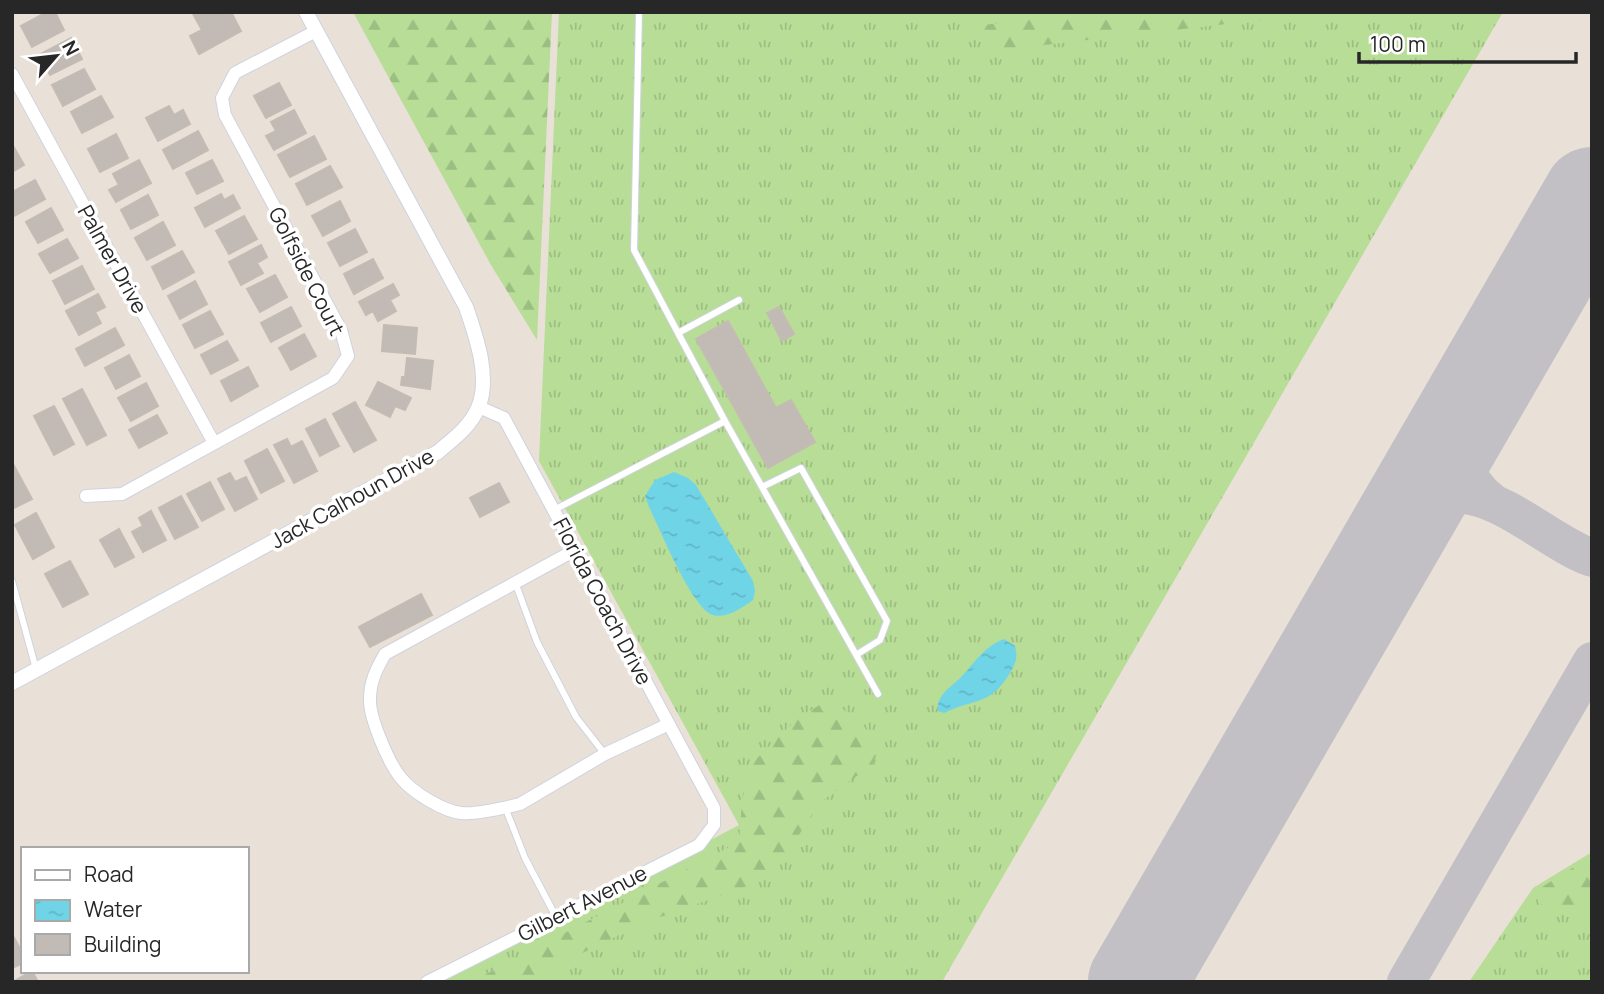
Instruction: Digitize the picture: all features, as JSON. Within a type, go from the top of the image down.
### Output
[{"type":"street","points":[[306,12],[466,307],[480,348],[482,384],[479,407]]},
{"type":"street","name":"Golfside Court","points":[[86,496],[122,494],[333,378],[348,356],[341,330],[225,115],[222,98],[235,73],[316,31]]},
{"type":"street","name":"Palmer Drive","points":[[12,74],[215,443]]},
{"type":"street","name":"Florida Coach Drive","points":[[479,407],[504,418],[714,808]]},
{"type":"street","name":"Jack Calhoun Drive","points":[[12,683],[438,452],[463,430],[479,407]]},
{"type":"street","points":[[575,550],[385,654],[373,674],[369,700],[377,733],[401,778],[433,803],[461,813],[520,804],[605,754],[669,724]]},
{"type":"street","name":"Gilbert Avenue","points":[[427,982],[699,845],[714,825],[714,808]]},
{"type":"lane","points":[[639,12],[634,250],[725,421],[878,694]]},
{"type":"lane","points":[[678,333],[739,300]]},
{"type":"lane","points":[[554,510],[725,421]]},
{"type":"lane","points":[[762,488],[801,468],[867,585],[887,621],[880,640],[856,655]]},
{"type":"lane","points":[[12,582],[36,670]]},
{"type":"lane","points":[[515,583],[537,642],[576,717],[605,754]]},
{"type":"lane","points":[[505,807],[525,858],[556,916]]},
{"type":"green space","points":[[353,12],[552,12],[537,340],[491,265]]},
{"type":"green space","points":[[559,12],[1503,12],[942,982],[442,982],[739,825],[539,461]]},
{"type":"green space","points":[[1085,12],[1304,12],[1304,15],[983,52],[984,25]]},
{"type":"green space","points":[[830,699],[864,726],[878,752],[872,765],[819,803],[775,873],[764,880],[641,924],[540,974],[533,982],[471,982],[739,842],[742,802],[749,766],[799,717]]},
{"type":"green space","points":[[1592,852],[1592,982],[1469,982],[1533,888]]},
{"type":"green space","points":[[1592,856],[1592,907],[1569,917],[1538,903],[1537,890]]},
{"type":"water","points":[[674,472],[696,485],[753,581],[753,600],[734,612],[713,615],[696,599],[677,567],[649,507],[645,496],[655,480]]},
{"type":"water","points":[[1004,639],[1015,646],[1016,657],[1003,684],[981,700],[944,713],[938,711],[939,700],[945,691],[986,650]]},
{"type":"building","points":[[47,12],[55,12],[64,30],[32,47],[21,26]]},
{"type":"building","points":[[192,12],[231,12],[241,31],[199,54],[190,36],[202,30]]},
{"type":"building","points":[[71,38],[82,59],[50,75],[39,55]]},
{"type":"building","points":[[84,69],[95,89],[63,106],[52,85]]},
{"type":"building","points":[[279,83],[291,105],[266,118],[254,96]]},
{"type":"building","points":[[101,96],[113,117],[82,133],[71,112]]},
{"type":"building","points":[[169,106],[174,115],[183,110],[190,124],[158,141],[146,118]]},
{"type":"building","points":[[294,110],[306,133],[274,150],[266,136],[276,131],[271,122]]},
{"type":"building","points":[[198,131],[208,150],[173,169],[163,150]]},
{"type":"building","points":[[116,134],[128,158],[100,172],[88,149]]},
{"type":"building","points":[[314,136],[326,159],[290,177],[278,155]]},
{"type":"building","points":[[12,144],[24,165],[12,172]]},
{"type":"building","points":[[139,160],[151,183],[116,202],[109,190],[119,185],[113,174]]},
{"type":"building","points":[[212,160],[223,181],[197,194],[186,173]]},
{"type":"building","points":[[330,166],[342,187],[307,205],[296,184]]},
{"type":"building","points":[[35,180],[45,199],[12,217],[12,192]]},
{"type":"building","points":[[221,194],[224,200],[233,195],[240,208],[205,227],[195,208]]},
{"type":"building","points":[[148,195],[158,215],[131,229],[121,210]]},
{"type":"building","points":[[340,201],[350,221],[323,236],[312,216]]},
{"type":"building","points":[[51,208],[63,230],[38,243],[26,222]]},
{"type":"building","points":[[244,216],[257,239],[229,254],[216,231]]},
{"type":"building","points":[[163,222],[175,245],[147,260],[135,238]]},
{"type":"building","points":[[355,229],[367,252],[340,266],[328,243]]},
{"type":"building","points":[[67,239],[78,258],[50,273],[39,254]]},
{"type":"building","points":[[261,245],[267,257],[257,263],[263,273],[241,285],[229,262]]},
{"type":"building","points":[[182,251],[194,272],[163,289],[152,267]]},
{"type":"building","points":[[373,259],[383,278],[354,294],[344,274]]},
{"type":"building","points":[[82,266],[94,289],[65,304],[53,281]]},
{"type":"building","points":[[275,275],[287,297],[260,312],[247,289]]},
{"type":"building","points":[[195,281],[207,304],[180,319],[168,296]]},
{"type":"building","points":[[393,284],[399,295],[390,300],[396,311],[378,321],[373,311],[366,315],[359,302]]},
{"type":"building","points":[[98,294],[105,307],[95,312],[101,323],[79,335],[66,311]]},
{"type":"building","points":[[291,307],[301,326],[271,342],[261,323]]},
{"type":"building","points":[[779,307],[794,334],[782,341],[767,313]]},
{"type":"building","points":[[210,311],[223,334],[195,348],[183,325]]},
{"type":"building","points":[[728,321],[776,408],[791,400],[815,442],[768,468],[696,339]]},
{"type":"building","points":[[384,325],[417,328],[415,354],[382,351]]},
{"type":"building","points":[[115,328],[124,345],[85,366],[76,349]]},
{"type":"building","points":[[304,334],[316,356],[291,370],[279,348]]},
{"type":"building","points":[[227,341],[238,360],[211,374],[201,355]]},
{"type":"building","points":[[129,355],[140,376],[116,389],[105,368]]},
{"type":"building","points":[[407,358],[433,361],[430,389],[401,385],[402,377],[405,377]]},
{"type":"building","points":[[248,367],[258,386],[231,401],[221,381]]},
{"type":"building","points":[[378,382],[411,398],[405,410],[395,406],[390,417],[366,405]]},
{"type":"building","points":[[146,383],[158,406],[131,421],[118,398]]},
{"type":"building","points":[[82,389],[106,435],[87,445],[63,399]]},
{"type":"building","points":[[355,402],[376,440],[354,452],[333,414]]},
{"type":"building","points":[[54,406],[74,444],[54,455],[34,416]]},
{"type":"building","points":[[157,415],[167,433],[139,448],[129,430]]},
{"type":"building","points":[[325,419],[339,446],[320,456],[306,429]]},
{"type":"building","points":[[287,439],[291,447],[302,441],[317,471],[294,483],[274,445]]},
{"type":"building","points":[[267,449],[284,481],[261,493],[245,461]]},
{"type":"building","points":[[12,462],[32,499],[12,509]]},
{"type":"building","points":[[230,473],[235,482],[246,477],[257,499],[235,511],[218,479]]},
{"type":"building","points":[[210,482],[224,509],[202,521],[187,494]]},
{"type":"building","points":[[499,483],[509,502],[480,517],[470,498]]},
{"type":"building","points":[[181,496],[198,527],[175,539],[159,508]]},
{"type":"building","points":[[151,511],[166,540],[143,552],[132,532],[143,526],[139,518]]},
{"type":"building","points":[[36,513],[54,547],[33,559],[15,525]]},
{"type":"building","points":[[119,529],[134,557],[115,567],[100,540]]},
{"type":"building","points":[[70,561],[88,594],[63,607],[45,574]]},
{"type":"building","points":[[421,594],[432,615],[370,647],[359,627]]},
{"type":"building","points":[[12,934],[21,950],[21,964],[12,968]]},
{"type":"building","points":[[33,973],[38,982],[13,982]]},
{"type":"taxiway","points":[[1492,502],[1482,494],[1468,474],[1462,451],[1464,427],[1537,298]]},
{"type":"taxiway","points":[[1337,643],[1407,522],[1429,503],[1452,495],[1475,497],[1499,506],[1592,558]]},
{"type":"taxiway","points":[[1406,982],[1592,661]]},
{"type":"taxiway","points":[[1156,982],[1156,961],[1160,948],[1230,826]]},
{"type":"runway","points":[[1137,982],[1592,196]]}]
